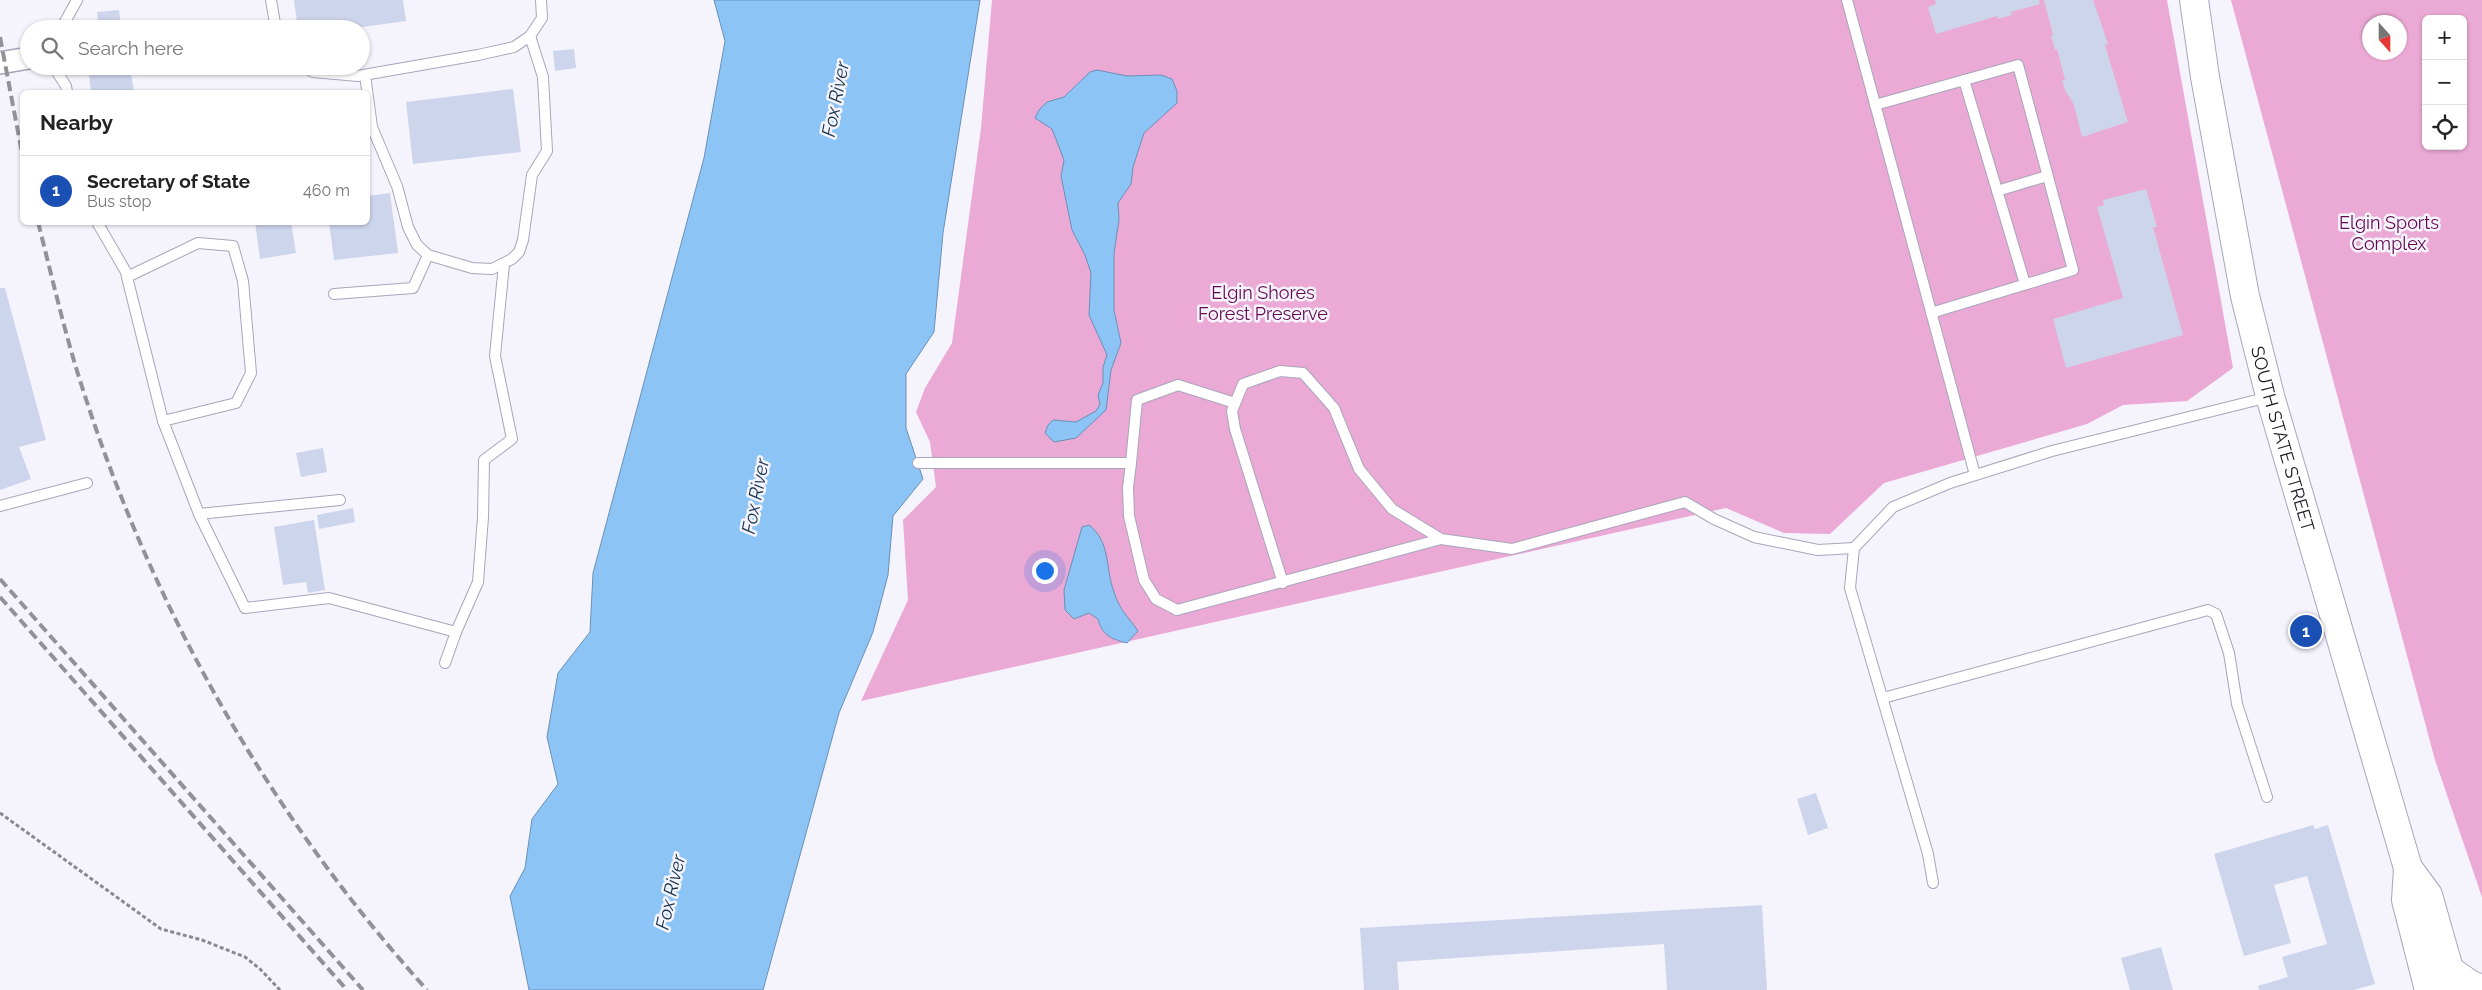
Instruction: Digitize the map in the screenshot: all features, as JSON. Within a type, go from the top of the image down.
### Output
[{"type":"main road","name":"SOUTH STATE STREET","points":[[2194,0],[2205,77],[2245,296],[2270,396],[2408,868],[2406,900],[2429,990]]},
{"type":"main road","name":"SOUTH STATE STREET","points":[[2408,868],[2428,895],[2452,979]]},
{"type":"main road","points":[[2452,979],[2482,989]]},
{"type":"street","points":[[0,64],[20,60]]},
{"type":"lane","points":[[66,20],[77,0]]},
{"type":"lane","points":[[271,0],[274,20]]},
{"type":"lane","points":[[370,74],[478,56],[514,47],[530,36],[542,18],[542,0]]},
{"type":"lane","points":[[1847,0],[1975,475]]},
{"type":"lane","points":[[370,112],[372,127],[396,186],[408,227],[417,245],[428,254],[472,268],[492,268],[504,264],[518,252],[523,240],[532,175],[547,151],[543,77],[530,36]]},
{"type":"lane","points":[[1875,105],[2018,65],[2073,270],[1931,313]]},
{"type":"lane","points":[[59,75],[67,90]]},
{"type":"lane","points":[[365,75],[367,90]]},
{"type":"lane","points":[[1964,80],[2025,284]]},
{"type":"lane","points":[[1997,191],[2047,176]]},
{"type":"lane","points":[[99,225],[127,277],[162,421],[199,514],[245,608],[329,598],[456,632]]},
{"type":"lane","points":[[127,277],[198,244],[233,246],[243,281],[251,373],[236,403],[162,421]]},
{"type":"lane","points":[[334,294],[413,288],[428,254]]},
{"type":"lane","points":[[445,663],[456,632],[478,582],[483,517],[484,460],[512,440],[495,356],[504,264]]},
{"type":"lane","points":[[1283,583],[1235,429],[1232,411],[1242,384],[1280,371],[1303,373],[1334,408],[1359,469],[1392,510],[1441,539],[1512,549],[1685,502],[1714,519],[1754,537],[1818,550],[1854,548]]},
{"type":"lane","points":[[1235,403],[1178,385],[1137,400],[1128,488],[1129,516],[1144,580],[1156,599],[1177,610],[1441,539]]},
{"type":"lane","points":[[1934,883],[1928,854],[1909,795],[1883,698],[1850,588],[1854,548],[1893,507],[1950,483],[2052,451],[2270,396]]},
{"type":"lane","points":[[918,463],[1131,463]]},
{"type":"lane","points":[[0,506],[87,483]]},
{"type":"lane","points":[[199,514],[340,500]]},
{"type":"lane","points":[[1883,698],[2208,610],[2216,614],[2228,653],[2237,704],[2267,797]]},
{"type":"path","points":[[0,813],[161,929],[202,940],[245,957],[260,969],[280,990]]},
{"type":"green space","name":"Elgin Shores Forest Preserve","points":[[992,0],[2167,0],[2233,368],[2187,401],[2123,405],[2087,424],[1884,483],[1830,534],[1784,533],[1726,508],[861,701],[908,600],[903,520],[936,487],[930,442],[916,412],[925,388],[952,343],[981,128]]},
{"type":"green space","name":"Elgin Sports Complex","points":[[2231,0],[2482,0],[2482,897],[2435,760]]},
{"type":"water","name":"Fox River","points":[[714,0],[980,0],[943,233],[934,332],[906,374],[906,428],[923,479],[893,516],[888,575],[873,632],[839,713],[763,990],[529,990],[510,896],[525,868],[532,819],[558,784],[547,737],[558,673],[590,632],[593,573],[704,158],[725,41]]},
{"type":"water","points":[[1097,70],[1127,76],[1161,75],[1172,79],[1177,91],[1177,103],[1144,133],[1133,167],[1131,184],[1118,203],[1119,220],[1114,253],[1114,310],[1121,343],[1111,370],[1106,410],[1076,438],[1054,442],[1045,433],[1048,425],[1053,420],[1076,422],[1096,411],[1100,404],[1098,395],[1103,383],[1103,367],[1107,355],[1089,315],[1091,273],[1085,255],[1072,230],[1061,176],[1064,160],[1052,129],[1035,118],[1039,110],[1047,102],[1064,97],[1090,72]]},
{"type":"water","points":[[1089,525],[1101,539],[1104,547],[1116,598],[1124,613],[1138,631],[1127,643],[1108,636],[1102,629],[1098,619],[1089,613],[1074,619],[1065,610],[1064,590],[1082,527]]},
{"type":"building","points":[[294,0],[403,0],[406,21],[370,26],[370,20],[297,20]]},
{"type":"building","points":[[1935,0],[2039,0],[2040,4],[2011,12],[2012,15],[1998,19],[1997,16],[1936,34],[1928,7],[1936,4]]},
{"type":"building","points":[[2044,0],[2093,0],[2108,44],[2105,45],[2128,122],[2082,137],[2074,105],[2062,81],[2065,80],[2057,49],[2055,50],[2051,36],[2053,35]]},
{"type":"building","points":[[119,10],[120,20],[98,20],[97,12]]},
{"type":"building","points":[[574,49],[576,68],[555,71],[553,51]]},
{"type":"building","points":[[89,75],[131,75],[134,90],[91,90]]},
{"type":"building","points":[[513,89],[521,152],[413,164],[406,102]]},
{"type":"building","points":[[2146,189],[2157,227],[2153,227],[2183,335],[2066,368],[2053,319],[2123,298],[2097,207],[2104,205],[2103,200]]},
{"type":"building","points":[[390,193],[398,253],[334,260],[329,225],[370,225],[370,196]]},
{"type":"building","points":[[255,225],[291,225],[296,253],[260,259]]},
{"type":"building","points":[[0,288],[5,288],[46,440],[19,447],[31,479],[0,490]]},
{"type":"building","points":[[323,448],[327,472],[301,477],[296,453]]},
{"type":"building","points":[[353,508],[355,522],[319,529],[317,515]]},
{"type":"building","points":[[314,520],[325,590],[308,593],[306,582],[283,585],[274,527]]},
{"type":"building","points":[[1816,793],[1828,828],[1808,835],[1797,799]]},
{"type":"building","points":[[2313,825],[2315,829],[2328,825],[2375,984],[2354,990],[2259,990],[2258,986],[2288,977],[2282,957],[2327,944],[2307,876],[2274,885],[2291,943],[2244,956],[2214,854]]},
{"type":"building","points":[[1762,905],[1767,990],[1667,990],[1664,944],[1397,962],[1399,990],[1364,990],[1360,928]]},
{"type":"building","points":[[2161,947],[2173,990],[2130,990],[2121,958]]},
{"type":"railway","points":[[0,37],[20,142]]},
{"type":"railway","points":[[39,225],[72,353],[114,478],[147,557],[184,635],[224,711],[269,784],[318,856],[371,924],[427,990]]},
{"type":"railway","points":[[0,579],[363,990]]},
{"type":"railway","points":[[0,597],[347,990]]},
{"type":"place","name":"Secretary of State","points":[[2306,631]]}]
